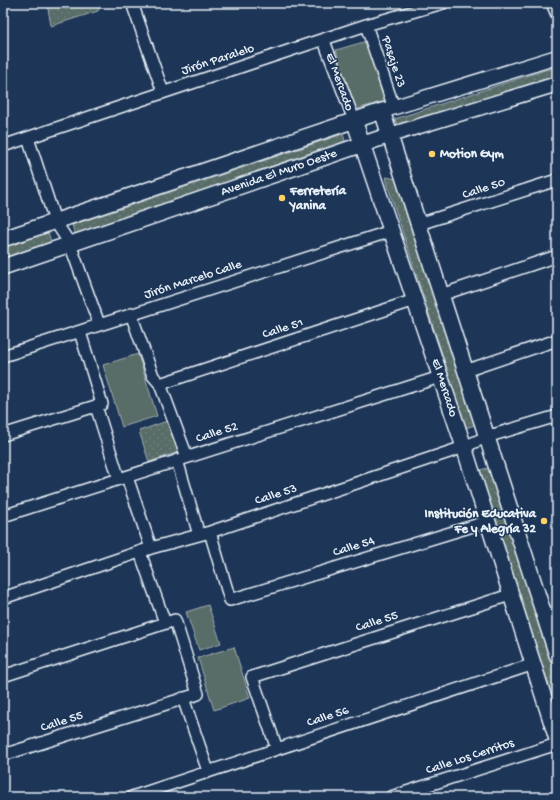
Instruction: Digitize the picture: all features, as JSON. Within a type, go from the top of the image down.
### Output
[{"type":"main road","name":"Avenida El Muro Oeste","points":[[3,239],[388,109]]},
{"type":"main road","name":"El Mercado","points":[[388,109],[390,135],[557,655]]},
{"type":"main road","name":"El Mercado","points":[[354,120],[464,447],[486,522],[534,664],[557,738]]},
{"type":"main road","name":"Avenida El Muro Oeste","points":[[3,267],[390,135]]},
{"type":"street","points":[[132,3],[163,92]]},
{"type":"street","name":"Jirón Paralelo","points":[[3,146],[163,92],[324,41],[366,25],[443,3]]},
{"type":"street","points":[[552,3],[557,15]]},
{"type":"street","name":"Pasaje 23","points":[[366,25],[388,109]]},
{"type":"street","name":"El Mercado","points":[[324,41],[354,120]]},
{"type":"street","name":"Avenida El Muro Oeste","points":[[388,109],[557,57]]},
{"type":"street","name":"Avenida El Muro Oeste","points":[[390,135],[557,84]]},
{"type":"street","points":[[28,138],[55,221],[70,244],[99,324]]},
{"type":"street","name":"Calle 50","points":[[419,224],[557,180]]},
{"type":"street","name":"Jirón Marcelo Calle","points":[[3,356],[391,231]]},
{"type":"street","points":[[441,295],[557,256]]},
{"type":"street","name":"Calle 51","points":[[160,384],[415,300]]},
{"type":"street","points":[[131,314],[153,376],[160,384],[182,459],[199,535]]},
{"type":"street","points":[[3,676],[170,621],[145,550],[99,405],[80,332]]},
{"type":"street","points":[[465,371],[557,340]]},
{"type":"street","name":"Calle 52","points":[[3,516],[440,377]]},
{"type":"street","points":[[3,435],[99,405]]},
{"type":"street","name":"Calle 53","points":[[3,598],[145,550],[210,532],[464,447],[486,437],[557,416]]},
{"type":"street","name":"Calle 54","points":[[210,532],[230,600],[486,522]]},
{"type":"street","name":"Calle 55","points":[[277,749],[252,677],[510,595]]},
{"type":"street","name":"Calle 55","points":[[3,755],[198,694],[170,621]]},
{"type":"street","name":"Calle 56","points":[[132,797],[534,664]]},
{"type":"street","points":[[183,698],[208,772]]},
{"type":"street","name":"Calle Los Cerritos","points":[[391,797],[557,744]]},
{"type":"green space","points":[[47,3],[102,3],[98,11],[51,26]]},
{"type":"green space","points":[[367,41],[384,101],[354,110],[336,50]]},
{"type":"green space","points":[[557,66],[557,77],[398,129],[395,119]]},
{"type":"green space","points":[[343,134],[346,144],[75,235],[72,225]]},
{"type":"green space","points":[[386,177],[401,180],[477,424],[466,428],[389,190]]},
{"type":"green space","points":[[48,232],[51,242],[3,258],[3,247]]},
{"type":"green space","points":[[138,354],[157,416],[122,427],[103,365]]},
{"type":"green space","points":[[167,421],[178,452],[149,462],[139,431]]},
{"type":"green space","points":[[492,467],[557,673],[557,715],[480,470]]},
{"type":"green space","points":[[208,605],[221,643],[199,650],[186,612]]},
{"type":"green space","points":[[234,647],[250,698],[214,710],[198,658]]},
{"type":"place","name":"Motion Gym","points":[[432,154]]},
{"type":"place","name":"Ferretería Yanina","points":[[282,198]]},
{"type":"place","name":"Institución Educativa Fe y Alegría 32","points":[[544,521]]}]
